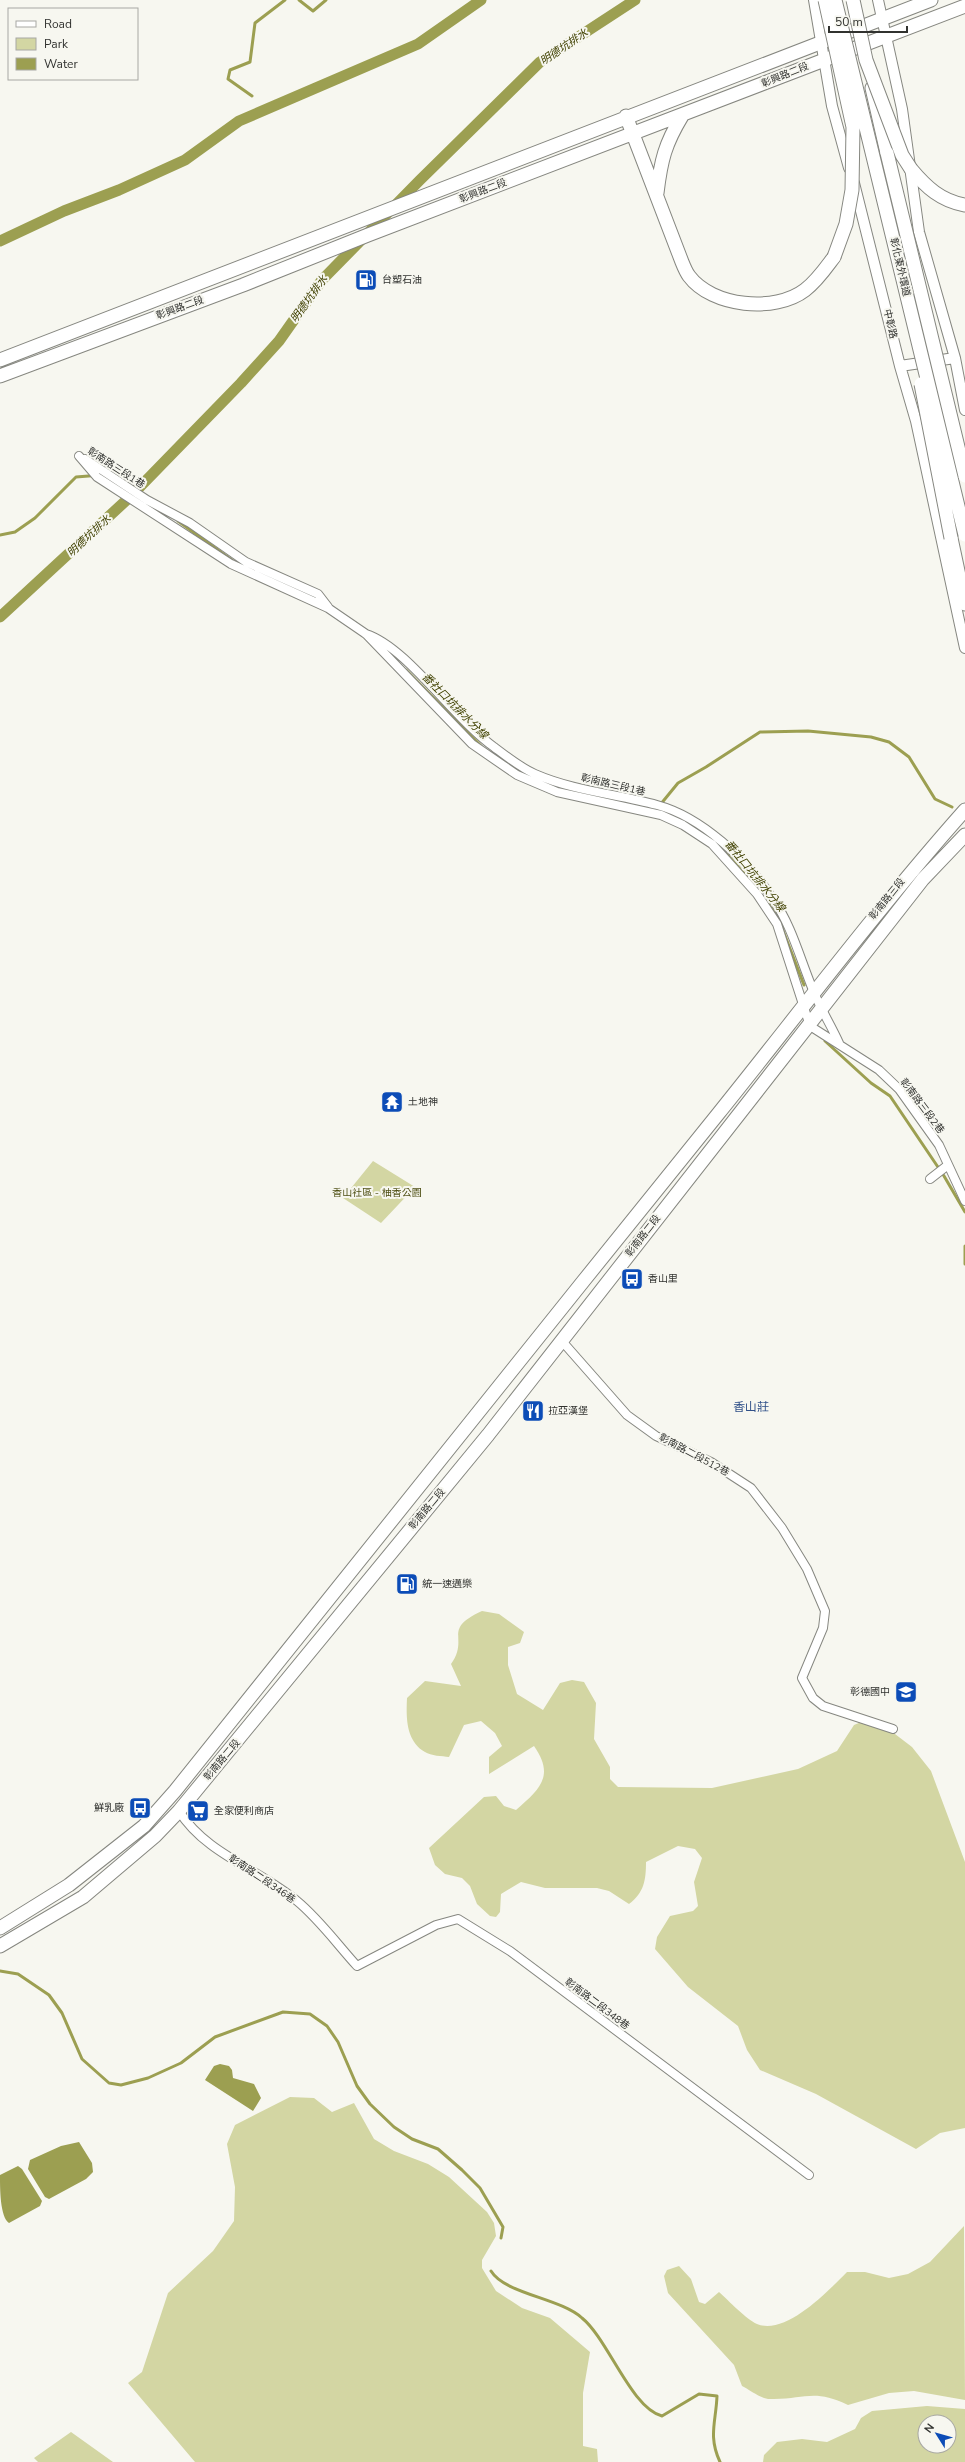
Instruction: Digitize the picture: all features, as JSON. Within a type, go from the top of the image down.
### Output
[{"type":"main road","points":[[626,116],[682,262],[690,277],[707,290],[724,298],[743,304],[761,305],[783,300],[804,291],[834,257],[846,224],[852,190],[853,127],[825,0]]},
{"type":"main road","name":"彰化東外環道","points":[[835,0],[965,535]]},
{"type":"main road","name":"彰化東外環道","points":[[853,0],[930,333],[965,476]]},
{"type":"main road","name":"彰興路二段","points":[[0,360],[626,116],[822,43],[931,0]]},
{"type":"main road","name":"彰興路二段","points":[[0,376],[235,288],[965,6]]},
{"type":"main road","points":[[866,60],[902,155],[911,169],[928,188],[946,201],[965,205]]},
{"type":"main road","points":[[657,196],[660,161],[671,135],[682,116]]},
{"type":"main road","points":[[930,333],[955,400],[965,444]]},
{"type":"main road","points":[[916,336],[922,401],[965,604]]},
{"type":"main road","name":"彰南路三段","points":[[802,1006],[911,870],[965,810]]},
{"type":"main road","name":"彰南路三段","points":[[810,1026],[923,879],[965,835]]},
{"type":"main road","name":"彰南路二段","points":[[0,1928],[69,1885],[144,1826],[175,1791],[802,1006]]},
{"type":"main road","name":"彰南路二段","points":[[0,1946],[83,1897],[155,1836],[179,1811],[293,1674],[362,1586],[488,1435],[561,1340],[810,1026]]},
{"type":"main road","name":"彰南路二段512巷","points":[[547,1325],[561,1340]]},
{"type":"main road","points":[[278,1662],[293,1674]]},
{"type":"main road","name":"彰南路二段346巷","points":[[175,1791],[179,1811]]},
{"type":"main road","points":[[109,1853],[120,1865]]},
{"type":"street","name":"中彰路","points":[[814,0],[826,59],[832,106],[868,232],[900,366],[916,421],[965,648]]},
{"type":"street","points":[[878,0],[902,109],[918,232],[955,358],[965,408],[916,421]]},
{"type":"street","points":[[900,366],[955,358]]},
{"type":"street","name":"彰南路三段1巷","points":[[328,608],[318,594],[246,562],[190,524],[147,500],[79,456],[97,477],[140,506],[198,541],[231,564],[328,608],[366,634],[472,744],[517,775],[538,786],[661,815],[683,825],[712,844],[757,894],[777,924],[802,1006],[810,1026]]},
{"type":"street","name":"彰南路三段1巷","points":[[366,634],[379,638],[396,652],[460,717],[492,746],[534,774],[602,794],[665,808],[685,815],[718,838],[755,876],[773,899],[787,924],[813,991]]},
{"type":"street","points":[[813,991],[839,1043]]},
{"type":"street","name":"彰南路三段2巷","points":[[810,1026],[839,1043],[879,1070],[899,1089],[939,1145],[965,1201]]},
{"type":"street","points":[[930,1179],[948,1165]]},
{"type":"street","name":"彰南路二段512巷","points":[[561,1340],[628,1415],[656,1436],[711,1462],[751,1488],[782,1528],[807,1569],[825,1611],[823,1628],[802,1678],[813,1698],[823,1706],[893,1729]]},
{"type":"street","name":"彰南路二段346巷","points":[[179,1811],[188,1825],[221,1852],[242,1863],[297,1901],[357,1966]]},
{"type":"street","name":"彰南路二段348巷","points":[[357,1966],[436,1925],[458,1919],[510,1951],[809,2175]]},
{"type":"green space","name":"香山社區 - 柚香公園","points":[[373,1161],[415,1187],[381,1223],[343,1198]]},
{"type":"green space","points":[[482,1611],[499,1614],[524,1632],[520,1643],[508,1647],[508,1665],[517,1694],[543,1710],[560,1683],[572,1680],[584,1682],[596,1703],[594,1739],[610,1767],[610,1779],[618,1787],[712,1788],[798,1769],[837,1751],[854,1725],[866,1720],[878,1721],[912,1747],[931,1771],[965,1862],[965,2128],[940,2133],[916,2149],[816,2094],[760,2070],[747,2050],[738,2026],[688,1987],[655,1949],[657,1937],[670,1916],[693,1911],[698,1906],[694,1882],[702,1858],[695,1849],[678,1846],[646,1862],[645,1880],[641,1891],[629,1904],[609,1891],[597,1888],[545,1888],[521,1882],[501,1894],[500,1912],[496,1917],[490,1916],[477,1904],[470,1886],[462,1878],[445,1874],[435,1865],[429,1848],[484,1797],[496,1796],[504,1806],[516,1810],[538,1788],[544,1774],[540,1757],[534,1746],[489,1774],[489,1757],[502,1746],[495,1733],[481,1721],[464,1725],[449,1757],[433,1755],[425,1752],[414,1742],[408,1728],[407,1698],[425,1681],[461,1686],[451,1664],[458,1647],[459,1629],[470,1618]]},
{"type":"green space","points":[[290,2097],[314,2098],[332,2112],[354,2103],[374,2139],[394,2151],[428,2164],[449,2177],[487,2212],[494,2223],[496,2236],[482,2260],[482,2268],[496,2291],[522,2308],[550,2318],[590,2352],[583,2393],[583,2446],[597,2449],[598,2462],[195,2462],[128,2383],[142,2372],[168,2293],[213,2251],[234,2221],[235,2187],[227,2144],[235,2125]]},
{"type":"green space","points":[[964,2226],[965,2400],[914,2391],[889,2393],[848,2405],[826,2397],[817,2396],[782,2399],[763,2398],[742,2386],[734,2365],[668,2293],[664,2276],[667,2270],[679,2266],[691,2279],[699,2302],[705,2304],[719,2292],[753,2322],[768,2326],[793,2318],[818,2300],[847,2272],[865,2272],[889,2278],[908,2274],[930,2262]]},
{"type":"green space","points":[[927,2406],[965,2409],[965,2462],[763,2462],[764,2455],[777,2442],[802,2439],[827,2442],[855,2429],[861,2418],[872,2411]]},
{"type":"green space","points":[[71,2432],[113,2462],[38,2462],[34,2458]]},
{"type":"water","points":[[220,2064],[229,2066],[232,2070],[233,2078],[254,2084],[261,2098],[253,2111],[205,2080],[214,2066]]},
{"type":"water","points":[[79,2142],[92,2163],[93,2172],[86,2179],[49,2199],[45,2197],[28,2169],[30,2160],[61,2146]]},
{"type":"water","points":[[18,2166],[22,2169],[42,2201],[40,2206],[9,2223],[6,2220],[2,2209],[0,2175]]},
{"type":"waterway","points":[[252,96],[228,79],[230,70],[250,62],[255,23],[285,0]]},
{"type":"waterway","points":[[299,0],[313,11],[326,0]]},
{"type":"waterway","points":[[0,241],[64,211],[119,190],[185,160],[239,121],[418,44],[481,0]]},
{"type":"waterway","name":"明德坑排水","points":[[0,617],[132,495],[241,383],[279,341],[322,280],[420,180],[540,62],[635,0]]},
{"type":"waterway","points":[[0,535],[15,532],[35,518],[76,477],[101,475],[107,478]]},
{"type":"waterway","name":"番社口坑排水分線","points":[[143,502],[164,514]]},
{"type":"waterway","name":"番社口坑排水分線","points":[[178,521],[233,561]]},
{"type":"waterway","name":"番社口坑排水分線","points":[[406,670],[481,746]]},
{"type":"waterway","points":[[660,805],[678,783],[706,767],[760,732],[808,731],[871,737],[889,742],[909,757],[935,799],[952,807]]},
{"type":"waterway","name":"番社口坑排水分線","points":[[496,756],[530,777]]},
{"type":"waterway","name":"番社口坑排水分線","points":[[685,820],[716,842],[748,878]]},
{"type":"waterway","name":"番社口坑排水分線","points":[[764,898],[777,913],[780,923]]},
{"type":"waterway","name":"番社口坑排水分線","points":[[782,928],[804,985]]},
{"type":"waterway","name":"番社口坑排水分線","points":[[825,1041],[871,1083],[890,1096],[944,1176],[965,1212]]},
{"type":"waterway","name":"番社口坑排水分線","points":[[965,1246],[965,1264]]},
{"type":"waterway","points":[[0,1971],[18,1974],[49,1995],[62,2013],[82,2059],[109,2083],[121,2085],[148,2078],[181,2063],[215,2037],[283,2012],[310,2014],[327,2026],[338,2042],[357,2086],[370,2104],[394,2127],[412,2139],[438,2149],[480,2188],[503,2227],[501,2238]]},
{"type":"waterway","points":[[491,2271],[498,2279],[508,2285],[520,2291],[560,2305],[582,2318],[592,2328],[630,2387],[640,2400],[651,2410],[662,2416],[699,2394],[717,2396],[714,2444],[720,2462]]},
{"type":"place","name":"台塑石油","points":[[366,280]]},
{"type":"place","name":"土地神","points":[[392,1102]]},
{"type":"place","name":"香山里","points":[[632,1279]]},
{"type":"place","name":"拉亞漢堡","points":[[533,1411]]},
{"type":"place","name":"統一速邁樂","points":[[407,1584]]},
{"type":"place","name":"彰德國中","points":[[906,1692]]},
{"type":"place","name":"鮮乳廠","points":[[140,1808]]},
{"type":"place","name":"全家便利商店","points":[[198,1811]]},
{"type":"district","name":"香山莊","points":[[751,1407]]}]
